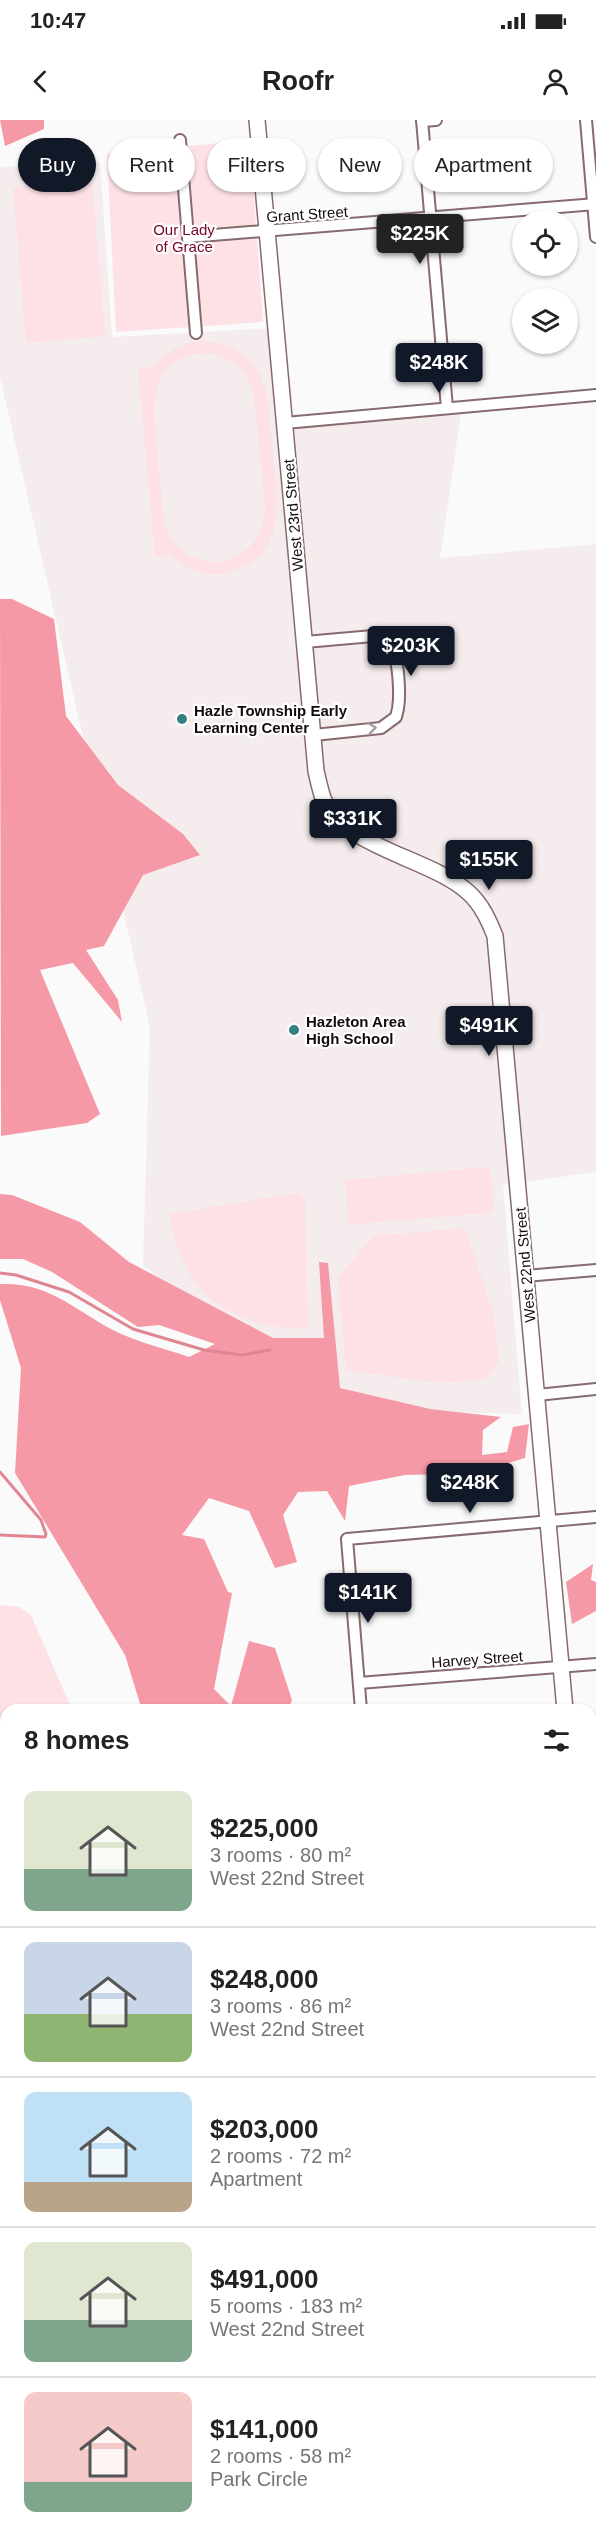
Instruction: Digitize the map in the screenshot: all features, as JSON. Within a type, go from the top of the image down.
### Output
[{"type":"street","name":"West 23rd Street","points":[[257,120],[316,771],[324,800],[354,832],[412,861]]},
{"type":"street","points":[[436,120],[422,121],[447,408]]},
{"type":"street","points":[[586,120],[596,237]]},
{"type":"street","points":[[184,192],[196,333]]},
{"type":"street","name":"Grant Street","points":[[188,237],[594,204]]},
{"type":"street","points":[[285,423],[596,395]]},
{"type":"street","points":[[305,642],[374,636],[388,639],[393,647],[396,662],[398,710],[396,717],[381,728],[314,735]]},
{"type":"street","name":"West 22nd Street","points":[[412,861],[449,879],[469,893],[480,906],[495,936],[564,1704]]},
{"type":"street","points":[[525,1276],[596,1270]]},
{"type":"street","points":[[537,1395],[596,1389]]},
{"type":"street","points":[[361,1704],[346,1539],[596,1517]]},
{"type":"street","name":"Harvey Street","points":[[359,1683],[596,1664]]},
{"type":"shaded area","points":[[0,120],[44,120],[44,129],[18,138],[18,140],[5,146]]},
{"type":"shaded area","points":[[96,162],[100,162],[112,337],[276,328],[285,423],[462,407],[440,558],[596,544],[596,1172],[503,1185],[522,1414],[366,1410],[318,1365],[229,1334],[143,1265],[150,1027],[0,377],[0,167],[18,166],[18,192],[96,192]]},
{"type":"shaded area","points":[[0,599],[12,599],[54,619],[66,716],[118,785],[183,834],[200,855],[143,875],[104,946],[86,950],[118,1000],[122,1022],[73,963],[40,970],[100,1114],[87,1123],[1,1136]]},
{"type":"shaded area","points":[[0,1194],[12,1195],[80,1222],[129,1262],[273,1338],[324,1338],[319,1262],[328,1263],[340,1388],[430,1409],[501,1417],[483,1430],[482,1455],[507,1452],[513,1427],[529,1424],[525,1458],[488,1469],[466,1508],[450,1474],[405,1475],[349,1486],[345,1521],[327,1491],[298,1492],[283,1515],[297,1562],[275,1568],[249,1511],[209,1498],[182,1535],[204,1539],[228,1592],[232,1593],[214,1689],[229,1704],[140,1704],[125,1655],[15,1473],[21,1368],[0,1300],[0,1284],[18,1285],[49,1293],[119,1333],[189,1357],[215,1344],[159,1325],[138,1327],[52,1272],[23,1259],[0,1259]]},
{"type":"shaded area","points":[[593,1564],[591,1580],[596,1582],[596,1611],[572,1624],[566,1582]]},
{"type":"shaded area","points":[[249,1641],[275,1648],[292,1700],[290,1704],[232,1704]]},
{"type":"green space","name":"Our Lady of Grace","points":[[207,144],[207,192],[254,192],[263,322],[116,332],[109,192],[195,192],[195,145]]},
{"type":"green space","points":[[13,188],[18,188],[18,192],[93,192],[105,336],[26,343]]},
{"type":"green space","points":[[201,341],[235,349],[259,373],[267,396],[272,448],[276,514],[269,543],[248,565],[221,574],[204,573],[188,568],[167,553],[167,556],[155,557],[138,369],[150,367],[151,370],[173,350]],"holes":[[[207,353],[229,360],[241,369],[253,389],[265,506],[262,527],[253,543],[239,555],[224,561],[207,561],[190,556],[176,544],[165,526],[155,423],[157,390],[162,376],[172,364],[186,357]]]},
{"type":"green space","points":[[490,1167],[494,1212],[349,1225],[345,1180]]},
{"type":"green space","points":[[297,1193],[305,1199],[308,1329],[255,1322],[233,1313],[214,1301],[198,1285],[185,1265],[176,1242],[170,1214]]},
{"type":"green space","points":[[465,1228],[494,1316],[499,1362],[485,1379],[438,1383],[346,1370],[338,1278],[373,1236]]},
{"type":"green space","points":[[0,1605],[19,1607],[31,1615],[69,1704],[0,1704]]},
{"type":"waterway","points":[[0,1273],[16,1275],[69,1292],[133,1329],[204,1350],[242,1355],[270,1350]]},
{"type":"waterway","points":[[0,1472],[41,1520],[46,1534],[45,1537],[0,1535]]},
{"type":"place","name":"Hazle Township Early Learning Center","points":[[182,719]]},
{"type":"place","name":"Hazleton Area High School","points":[[294,1030]]}]
